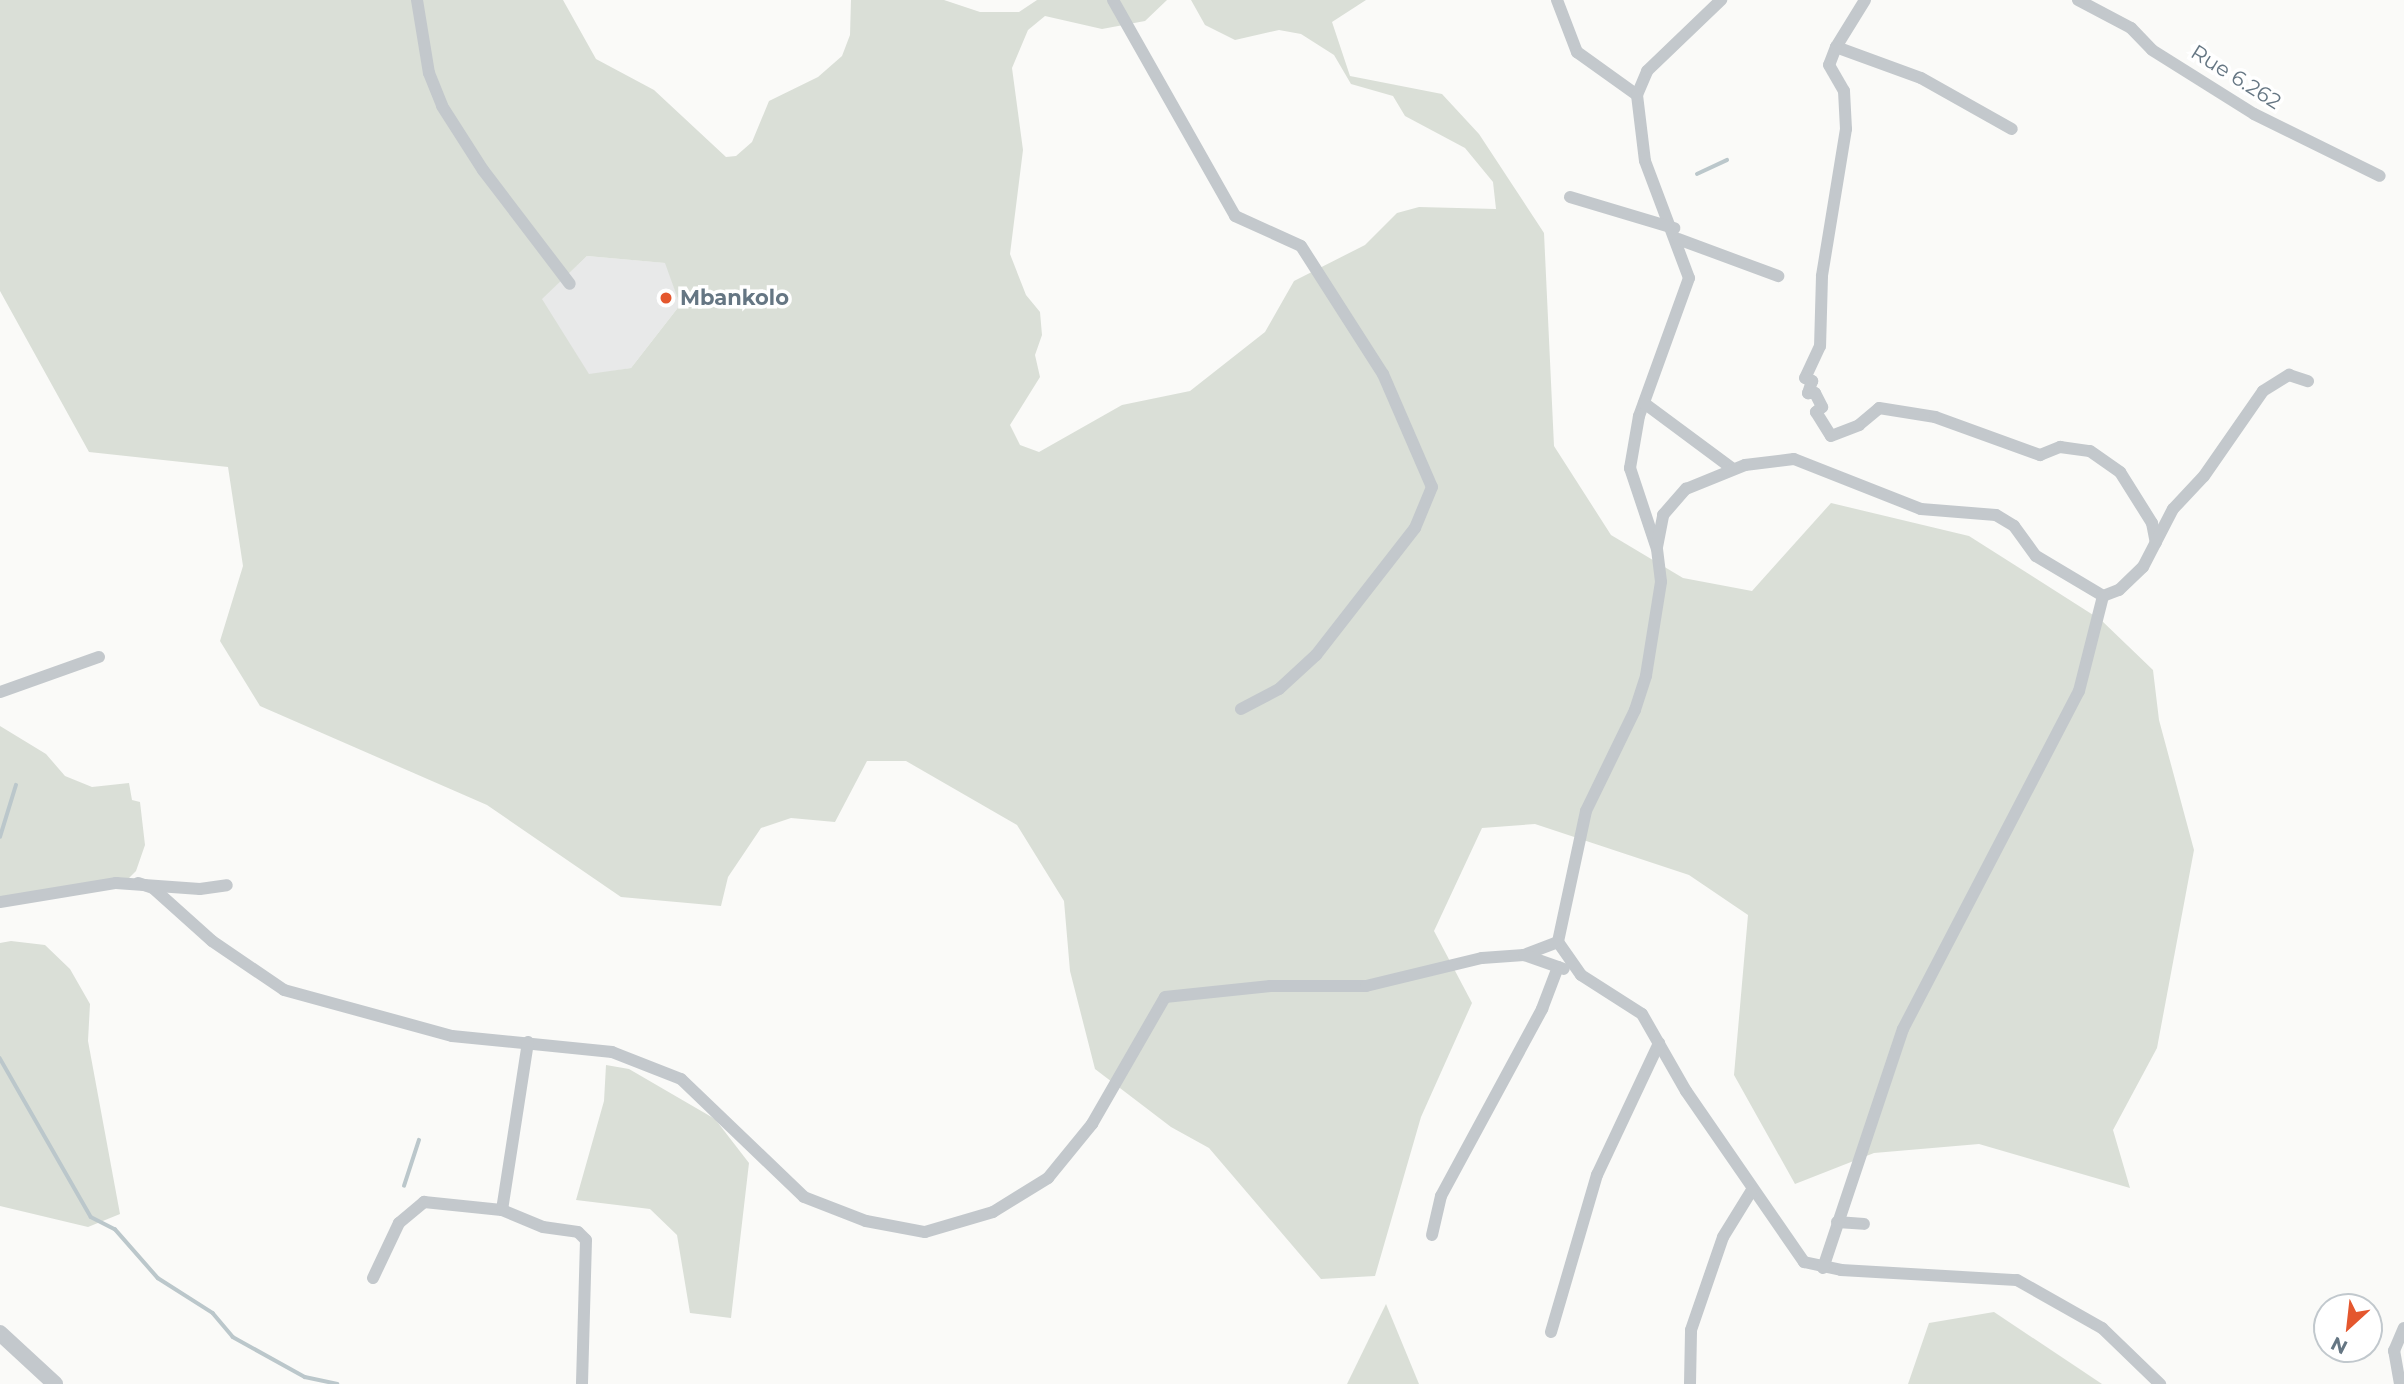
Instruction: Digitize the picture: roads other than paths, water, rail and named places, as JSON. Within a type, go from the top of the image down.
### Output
[{"type":"street","points":[[416,0],[429,73],[442,106],[483,170],[570,284]]},
{"type":"street","points":[[1113,0],[1235,216],[1301,246],[1383,374],[1432,487],[1416,527],[1316,655],[1279,689],[1241,709]]},
{"type":"street","points":[[1557,0],[1577,52],[1637,95]]},
{"type":"street","points":[[1581,975],[1558,942],[1586,811],[1642,694],[1659,606],[1657,549],[1630,468],[1644,403],[1689,278],[1676,234],[1645,161],[1637,95],[1647,71],[1721,0]]},
{"type":"street","points":[[1865,0],[1836,47],[1829,65],[1844,91],[1846,130],[1822,276],[1820,346],[1805,378],[1812,382],[1808,393],[1815,393],[1822,407],[1816,412],[1830,436],[1859,425],[1879,408],[1935,416],[2040,455],[2060,447],[2090,452],[2120,472],[2152,523],[2156,543]]},
{"type":"street","name":"Rue 6.262","points":[[2078,0],[2131,28],[2152,50],[2254,114],[2380,176]]},
{"type":"street","points":[[1836,47],[1922,78],[2012,129]]},
{"type":"street","points":[[1570,197],[1676,234],[1778,276]]},
{"type":"street","points":[[2103,596],[2119,590],[2143,567],[2173,509],[2204,476],[2263,391],[2289,375],[2308,381]]},
{"type":"street","points":[[1644,403],[1733,469]]},
{"type":"street","points":[[1657,549],[1671,502],[1698,482],[1733,469],[1794,459],[1921,509],[1996,515],[2014,526],[2036,556],[2103,596]]},
{"type":"street","points":[[1823,1268],[1903,1030],[2079,691],[2103,596]]},
{"type":"street","points":[[0,692],[99,657]]},
{"type":"street","points":[[138,883],[153,888],[212,941],[284,990],[452,1036],[612,1052],[681,1079],[804,1197],[866,1221],[925,1232],[993,1212],[1048,1178],[1091,1124],[1166,997],[1270,986],[1341,989],[1482,958],[1524,955],[1558,942]]},
{"type":"street","points":[[0,902],[138,883],[200,889],[227,885]]},
{"type":"street","points":[[1524,955],[1581,975],[1634,1004],[1794,1254],[1823,1268],[2017,1280],[2102,1328],[2160,1384]]},
{"type":"street","points":[[1432,1235],[1441,1196],[1542,1009],[1558,967]]},
{"type":"street","points":[[502,1210],[528,1042]]},
{"type":"street","points":[[1551,1332],[1597,1175],[1659,1043]]},
{"type":"street","points":[[1690,1384],[1691,1330],[1723,1237],[1752,1190]]},
{"type":"street","points":[[373,1278],[399,1223],[416,1205],[502,1210],[543,1227],[578,1232],[586,1240],[582,1384]]},
{"type":"street","points":[[1837,1222],[1864,1224]]},
{"type":"street","points":[[2400,1384],[2394,1351],[2404,1328]]},
{"type":"street","points":[[0,1333],[45,1380]]},
{"type":"waterway","points":[[1697,174],[1727,160]]},
{"type":"waterway","points":[[0,837],[16,785]]},
{"type":"waterway","points":[[0,1058],[91,1217],[115,1229],[158,1278],[213,1313],[233,1337],[305,1377],[337,1384]]},
{"type":"waterway","points":[[404,1186],[419,1140]]},
{"type":"place","name":"Mbankolo","points":[[666,298]]}]
